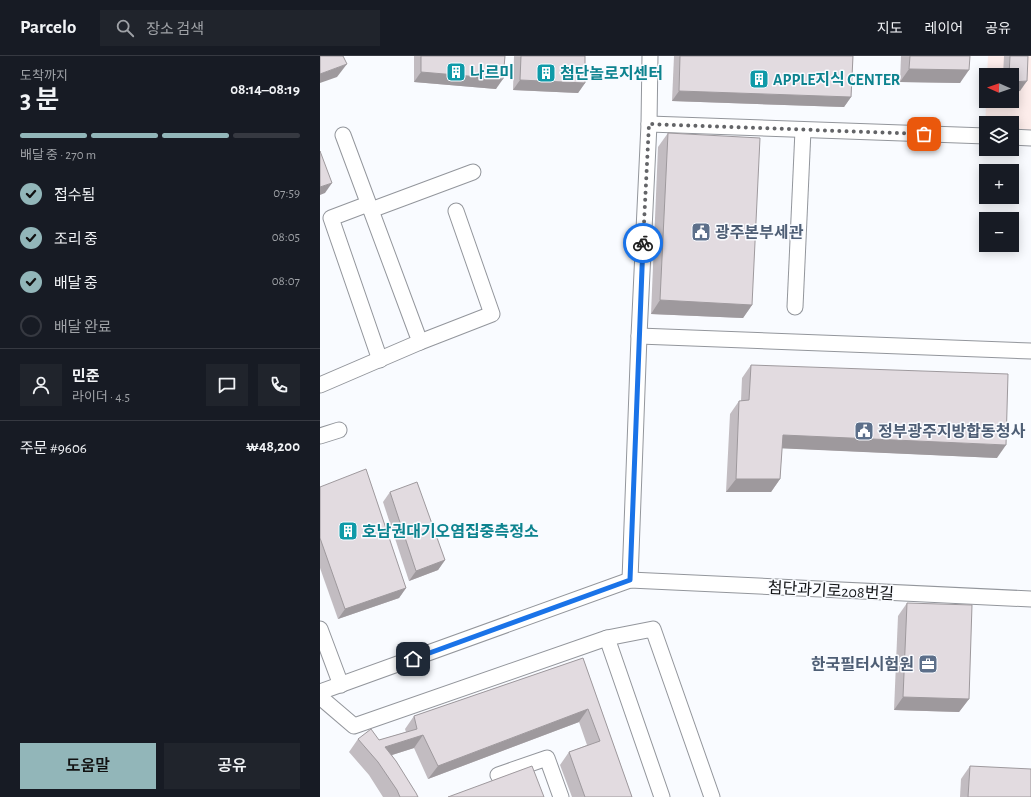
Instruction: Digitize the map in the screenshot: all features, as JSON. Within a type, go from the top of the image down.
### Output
[{"type":"street","points":[[630,580],[649,124],[650,56]]},
{"type":"street","points":[[649,124],[979,136]]},
{"type":"street","points":[[795,307],[803,130]]},
{"type":"street","points":[[343,135],[420,342]]},
{"type":"street","points":[[1019,137],[1031,138]]},
{"type":"street","points":[[380,360],[331,218],[370,207],[473,172]]},
{"type":"street","points":[[320,385],[420,342],[492,314],[456,211]]},
{"type":"street","points":[[639,336],[1031,351]]},
{"type":"street","points":[[320,436],[339,430]]},
{"type":"street","name":"첨단과기로208번길","points":[[320,692],[630,580],[1031,599]]},
{"type":"street","points":[[320,629],[341,685]]},
{"type":"street","points":[[320,697],[354,726],[607,638],[654,629],[712,797]]},
{"type":"street","points":[[607,638],[662,797]]},
{"type":"street","points":[[498,775],[547,758],[561,797]]},
{"type":"shaded area","points":[[988,56],[1031,56],[1031,138],[1019,137],[1019,116],[986,116],[986,108],[1019,108],[1019,68],[987,68]]},
{"type":"building","points":[[320,56],[343,56],[347,64],[320,74]]},
{"type":"building","points":[[421,56],[505,56],[503,79],[421,72]]},
{"type":"building","name":"첨단놀로지센터","points":[[521,56],[585,56],[585,83],[520,80]]},
{"type":"building","name":"APPLE지식 CENTER","points":[[680,56],[853,56],[851,97],[679,91]]},
{"type":"building","points":[[910,56],[970,56],[969,70],[909,69]]},
{"type":"building","points":[[1010,56],[1028,56],[1027,81],[1019,82],[1019,68],[1009,68]]},
{"type":"building","name":"광주본부세관","points":[[668,133],[760,138],[752,305],[660,300]]},
{"type":"building","points":[[320,151],[332,183],[320,187]]},
{"type":"building","name":"정부광주지방합동청사","points":[[751,365],[1008,374],[1006,445],[783,435],[780,479],[736,479],[739,401],[749,400]]},
{"type":"building","name":"호남권대기오염집중측정소","points":[[366,469],[406,588],[345,609],[320,538],[320,487]]},
{"type":"building","points":[[417,482],[445,560],[416,571],[390,492]]},
{"type":"building","name":"한국필터시험원","points":[[907,603],[972,605],[969,699],[903,697]]},
{"type":"building","points":[[583,658],[632,797],[585,797],[569,752],[600,741],[588,709],[438,766],[423,735],[385,747],[396,761],[418,797],[400,797],[378,762],[358,739],[371,729],[379,740],[417,729],[414,716]]},
{"type":"building","points":[[532,766],[544,797],[448,797]]},
{"type":"building","points":[[970,766],[1031,769],[1031,797],[968,797]]},
{"type":"way so far","points":[[643,243],[649,124],[924,134]]},
{"type":"place","name":"나르미","points":[[456,72]]},
{"type":"place","name":"첨단놀로지센터","points":[[546,73]]},
{"type":"place","name":"APPLE지식 CENTER","points":[[759,79]]},
{"type":"place","name":"광주본부세관","points":[[701,232]]},
{"type":"place","name":"정부광주지방합동청사","points":[[864,431]]},
{"type":"place","name":"호남권대기오염집중측정소","points":[[348,531]]},
{"type":"place","name":"한국필터시험원","points":[[928,664]]},
{"type":"route","points":[[413,659],[630,580],[643,243]]}]
